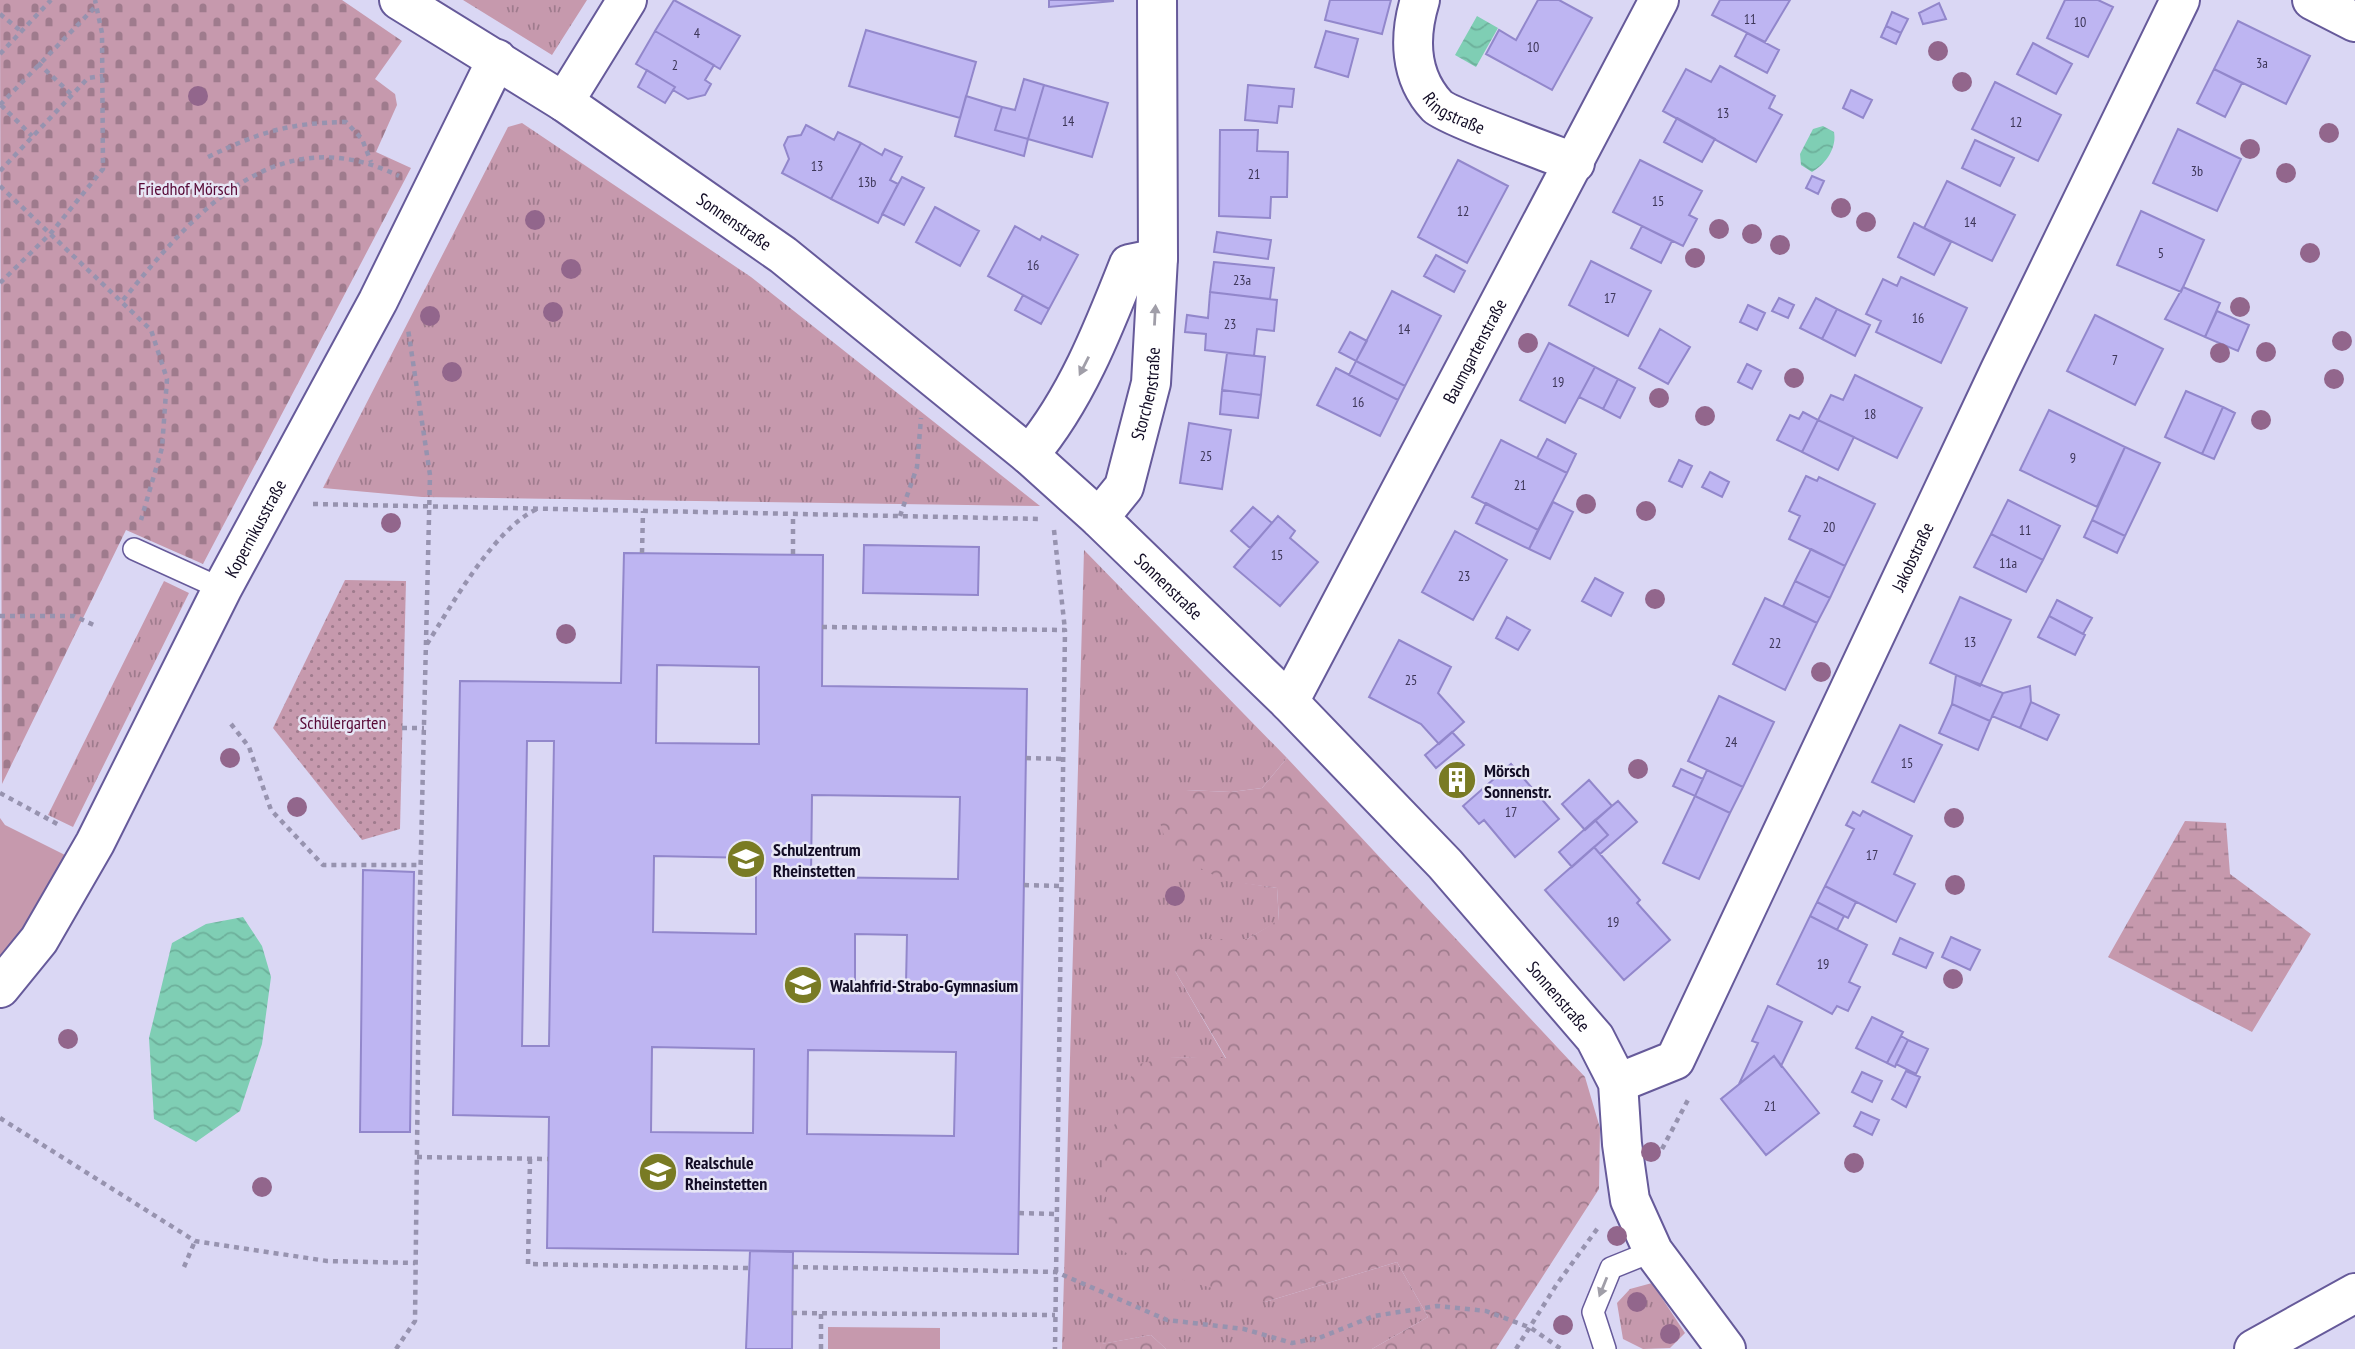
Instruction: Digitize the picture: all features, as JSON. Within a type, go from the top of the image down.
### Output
[{"type":"street","name":"Sonnenstraße","points":[[399,0],[564,102],[783,255],[1029,455],[1099,518],[1289,702],[1445,864],[1595,1038],[1618,1083],[1622,1144],[1630,1200],[1653,1251],[1726,1349]]},
{"type":"street","points":[[564,102],[627,0]]},
{"type":"street","name":"Storchenstraße","points":[[1099,518],[1124,487],[1151,383],[1158,258],[1157,0]]},
{"type":"street","name":"Ringstraße","points":[[1420,0],[1412,28],[1417,74],[1438,107],[1575,163]]},
{"type":"street","name":"Baumgartenstraße","points":[[1289,702],[1659,0]]},
{"type":"street","name":"Jakobstraße","points":[[1675,1060],[2000,370],[2180,0]]},
{"type":"street","points":[[2312,0],[2355,22]]},
{"type":"street","name":"Kopernikusstraße","points":[[0,988],[39,940],[95,844],[222,589],[378,301],[497,59]]},
{"type":"street","points":[[1029,455],[1054,425],[1109,315],[1129,264],[1158,258]]},
{"type":"street","points":[[1618,1083],[1675,1060]]},
{"type":"street","points":[[2254,1349],[2355,1293]]},
{"type":"lane","points":[[134,549],[222,589]]},
{"type":"lane","points":[[1605,1349],[1593,1312],[1611,1268],[1653,1251]]},
{"type":"path","points":[[0,54],[51,0]]},
{"type":"path","points":[[32,136],[0,105],[96,2]]},
{"type":"path","points":[[0,283],[51,233],[103,169],[103,76],[96,2]]},
{"type":"path","points":[[0,14],[22,32]]},
{"type":"path","points":[[38,63],[72,95]]},
{"type":"path","points":[[0,171],[88,78],[103,76]]},
{"type":"path","points":[[208,158],[260,132],[306,123],[346,122],[362,139],[371,163]]},
{"type":"path","points":[[123,300],[196,217],[236,185],[279,166],[320,155],[371,163],[431,192]]},
{"type":"path","points":[[0,186],[123,300],[151,330],[167,379],[162,448],[134,549]]},
{"type":"path","points":[[378,301],[407,318],[430,475],[415,1321],[396,1349]]},
{"type":"path","points":[[900,516],[917,467],[927,372]]},
{"type":"path","points":[[278,488],[309,504],[1053,519],[1065,630],[1055,1349]]},
{"type":"path","points":[[426,646],[502,535],[519,518],[538,509]]},
{"type":"path","points":[[642,553],[643,511]]},
{"type":"path","points":[[793,514],[793,554]]},
{"type":"path","points":[[0,616],[74,616],[96,626]]},
{"type":"path","points":[[822,627],[1065,630]]},
{"type":"path","points":[[231,724],[249,747],[271,810],[323,865],[421,865]]},
{"type":"path","points":[[402,728],[424,728]]},
{"type":"path","points":[[1026,758],[1064,759]]},
{"type":"path","points":[[0,793],[95,844]]},
{"type":"path","points":[[1024,885],[1061,886]]},
{"type":"path","points":[[1517,1349],[1557,1284],[1598,1226],[1630,1200],[1657,1159],[1693,1088],[1675,1060]]},
{"type":"path","points":[[0,1118],[195,1241],[327,1261],[415,1263]]},
{"type":"path","points":[[416,1157],[548,1159]]},
{"type":"path","points":[[530,1159],[528,1264],[748,1268]]},
{"type":"path","points":[[1019,1213],[1057,1214]]},
{"type":"path","points":[[184,1267],[195,1241]]},
{"type":"path","points":[[793,1268],[1056,1272],[1167,1320],[1244,1329],[1292,1343],[1319,1338],[1374,1316],[1437,1306],[1486,1311],[1531,1328],[1561,1349]]},
{"type":"path","points":[[792,1313],[1055,1315]]},
{"type":"path","points":[[821,1313],[821,1349]]},
{"type":"green space","name":"Friedhof Mörsch","points":[[0,0],[342,0],[402,41],[375,79],[395,94],[397,105],[376,152],[411,168],[203,564],[126,530],[2,784]]},
{"type":"green space","points":[[463,0],[587,0],[552,55]]},
{"type":"green space","points":[[522,123],[751,277],[1040,506],[422,497],[323,488],[508,127]]},
{"type":"green space","points":[[1084,550],[1287,758],[1262,788],[1231,792],[1186,790],[1225,880],[1277,888],[1279,921],[1247,939],[1203,939],[1175,971],[1226,1059],[1169,1057],[1265,1302],[1397,1262],[1428,1317],[1372,1349],[1166,1349],[1151,1335],[1102,1344],[1100,1349],[1062,1349]]},
{"type":"green space","name":"Schülergarten","points":[[345,580],[406,581],[400,829],[362,840],[273,728]]},
{"type":"green space","points":[[164,581],[189,593],[73,827],[48,815]]},
{"type":"green space","points":[[1287,758],[1585,1077],[1600,1128],[1599,1189],[1496,1349],[1372,1349],[1428,1317],[1397,1262],[1265,1302],[1186,1281],[1112,1246],[1102,1161],[1135,1065],[1169,1057],[1226,1058],[1175,971],[1179,944],[1203,939],[1247,939],[1279,920],[1277,888],[1225,881],[1169,852],[1158,816],[1186,790],[1231,792],[1262,788]]},
{"type":"green space","points":[[0,818],[5,825],[69,857],[17,942],[0,960]]},
{"type":"green space","points":[[2185,821],[2226,823],[2230,874],[2311,934],[2252,1032],[2108,957]]},
{"type":"green space","points":[[1652,1283],[1685,1333],[1670,1348],[1643,1349],[1623,1339],[1617,1303],[1630,1289]]},
{"type":"green space","points":[[828,1327],[940,1328],[940,1349],[828,1349]]},
{"type":"green space","points":[[1151,1335],[1166,1349],[1100,1349],[1101,1344]]},
{"type":"water","points":[[1477,16],[1498,28],[1476,67],[1455,55]]},
{"type":"water","points":[[1823,126],[1834,132],[1834,144],[1826,160],[1812,172],[1801,165],[1800,154],[1813,129]]},
{"type":"water","points":[[243,917],[262,946],[271,977],[262,1044],[240,1111],[196,1142],[154,1119],[149,1038],[172,943],[206,924]]},
{"type":"building","points":[[674,0],[740,36],[720,69],[655,31]]},
{"type":"building","points":[[1049,0],[1113,0],[1113,1],[1049,7]]},
{"type":"building","points":[[1330,0],[1391,0],[1382,34],[1325,20]]},
{"type":"building","points":[[1538,0],[1559,0],[1592,18],[1552,90],[1486,54],[1499,30],[1516,40]]},
{"type":"building","points":[[1720,0],[1790,0],[1765,42],[1712,15]]},
{"type":"building","points":[[2065,0],[2098,0],[2113,7],[2088,57],[2047,38]]},
{"type":"building","points":[[1939,3],[1946,19],[1923,24],[1919,13]]},
{"type":"building","points":[[1892,12],[1908,19],[1901,33],[1886,26]]},
{"type":"building","points":[[2238,21],[2310,56],[2286,104],[2214,69]]},
{"type":"building","points":[[1886,26],[1901,33],[1896,44],[1881,37]]},
{"type":"building","points":[[866,30],[976,62],[960,118],[849,86]]},
{"type":"building","points":[[655,31],[714,65],[705,80],[711,84],[705,95],[688,99],[673,90],[675,87],[636,64]]},
{"type":"building","points":[[1326,31],[1358,39],[1348,77],[1315,67]]},
{"type":"building","points":[[1747,33],[1779,50],[1767,73],[1735,56]]},
{"type":"building","points":[[2033,43],[2072,64],[2056,94],[2017,74]]},
{"type":"building","points":[[1720,66],[1775,96],[1769,108],[1782,115],[1756,162],[1663,111],[1686,69],[1711,82]]},
{"type":"building","points":[[2214,69],[2242,83],[2225,117],[2197,103]]},
{"type":"building","points":[[647,70],[675,87],[665,103],[638,87]]},
{"type":"building","points":[[1024,79],[1044,85],[1028,139],[995,130],[1002,107],[1015,110]]},
{"type":"building","points":[[1995,82],[2061,115],[2038,161],[1972,129]]},
{"type":"building","points":[[1044,85],[1108,103],[1092,157],[1028,139]]},
{"type":"building","points":[[1248,85],[1294,89],[1292,107],[1279,106],[1277,123],[1245,120]]},
{"type":"building","points":[[1851,90],[1872,100],[1863,118],[1843,108]]},
{"type":"building","points":[[966,96],[1002,107],[995,130],[1028,139],[1024,156],[955,136]]},
{"type":"building","points":[[1677,118],[1715,139],[1702,162],[1664,142]]},
{"type":"building","points":[[806,125],[834,140],[838,132],[861,143],[831,199],[782,173],[789,159],[784,145],[788,137],[801,135]]},
{"type":"building","points":[[2178,129],[2241,159],[2217,211],[2153,183]]},
{"type":"building","points":[[1220,130],[1258,130],[1257,151],[1288,152],[1287,197],[1271,197],[1270,218],[1219,216]]},
{"type":"building","points":[[1975,140],[2014,158],[2000,186],[1962,168]]},
{"type":"building","points":[[861,143],[882,155],[885,149],[902,157],[890,180],[898,184],[878,223],[831,199]]},
{"type":"building","points":[[1458,160],[1508,186],[1467,263],[1418,237]]},
{"type":"building","points":[[1640,160],[1702,191],[1689,215],[1697,219],[1683,246],[1613,212]]},
{"type":"building","points":[[1812,176],[1824,181],[1818,194],[1806,188]]},
{"type":"building","points":[[902,177],[924,188],[904,225],[882,214]]},
{"type":"building","points":[[1947,181],[2015,215],[1992,261],[1924,228]]},
{"type":"building","points":[[935,207],[979,231],[960,266],[916,242]]},
{"type":"building","points":[[2141,211],[2204,240],[2181,292],[2117,265]]},
{"type":"building","points":[[1914,223],[1951,242],[1934,275],[1898,257]]},
{"type":"building","points":[[1015,226],[1040,240],[1042,236],[1078,255],[1049,309],[988,276]]},
{"type":"building","points":[[1642,226],[1672,241],[1661,263],[1631,248]]},
{"type":"building","points":[[1217,232],[1271,240],[1268,259],[1214,252]]},
{"type":"building","points":[[1436,255],[1465,271],[1454,292],[1424,276]]},
{"type":"building","points":[[1591,261],[1651,291],[1628,336],[1569,305]]},
{"type":"building","points":[[1214,262],[1274,268],[1270,299],[1210,292]]},
{"type":"building","points":[[1901,277],[1967,308],[1941,363],[1876,332],[1881,321],[1866,314],[1883,279],[1897,286]]},
{"type":"building","points":[[2183,287],[2220,303],[2205,337],[2165,319]]},
{"type":"building","points":[[1392,291],[1441,316],[1405,386],[1356,361]]},
{"type":"building","points":[[1210,292],[1277,300],[1274,331],[1257,329],[1254,356],[1205,350],[1206,334],[1185,332],[1187,315],[1208,318]]},
{"type":"building","points":[[1023,295],[1049,309],[1041,324],[1015,310]]},
{"type":"building","points":[[1779,298],[1794,305],[1788,318],[1772,311]]},
{"type":"building","points":[[1816,298],[1837,309],[1822,339],[1800,328]]},
{"type":"building","points":[[1748,305],[1765,313],[1757,330],[1740,322]]},
{"type":"building","points":[[1837,309],[1870,325],[1855,356],[1822,339]]},
{"type":"building","points":[[2217,311],[2249,325],[2238,351],[2205,337]]},
{"type":"building","points":[[2095,315],[2163,349],[2135,405],[2067,371]]},
{"type":"building","points":[[1660,329],[1690,347],[1668,384],[1639,368]]},
{"type":"building","points":[[1350,332],[1367,341],[1356,361],[1339,352]]},
{"type":"building","points":[[1549,343],[1595,367],[1565,423],[1520,400]]},
{"type":"building","points":[[1227,353],[1265,357],[1261,395],[1222,390]]},
{"type":"building","points":[[1356,361],[1405,386],[1398,400],[1349,375]]},
{"type":"building","points":[[1747,364],[1761,371],[1752,389],[1738,382]]},
{"type":"building","points":[[1595,367],[1618,379],[1603,409],[1579,397]]},
{"type":"building","points":[[1336,368],[1398,400],[1380,436],[1317,405]]},
{"type":"building","points":[[1855,375],[1922,408],[1897,458],[1818,420],[1831,395],[1843,400]]},
{"type":"building","points":[[1618,379],[1635,388],[1620,418],[1603,409]]},
{"type":"building","points":[[1222,390],[1261,395],[1258,418],[1220,414]]},
{"type":"building","points":[[2186,391],[2223,407],[2202,454],[2165,437]]},
{"type":"building","points":[[2223,407],[2235,413],[2214,459],[2202,454]]},
{"type":"building","points":[[2049,410],[2125,447],[2097,507],[2020,470]]},
{"type":"building","points":[[1803,412],[1818,420],[1802,452],[1777,440],[1790,415],[1799,419]]},
{"type":"building","points":[[1818,420],[1854,437],[1838,470],[1802,452]]},
{"type":"building","points":[[1189,423],[1231,430],[1222,489],[1180,483]]},
{"type":"building","points":[[1547,439],[1576,454],[1567,473],[1537,458]]},
{"type":"building","points":[[1501,440],[1567,473],[1538,530],[1472,497]]},
{"type":"building","points":[[2125,447],[2160,463],[2125,536],[2092,520]]},
{"type":"building","points":[[1679,460],[1692,466],[1682,487],[1669,481]]},
{"type":"building","points":[[1710,472],[1729,482],[1722,497],[1702,487]]},
{"type":"building","points":[[1806,476],[1817,481],[1819,477],[1875,504],[1845,566],[1789,539],[1800,516],[1789,511]]},
{"type":"building","points":[[2008,500],[2060,526],[2043,560],[1991,534]]},
{"type":"building","points":[[1553,502],[1573,512],[1550,559],[1529,549]]},
{"type":"building","points":[[1486,503],[1538,530],[1529,549],[1476,523]]},
{"type":"building","points":[[1253,507],[1272,523],[1250,548],[1231,531]]},
{"type":"building","points":[[1278,516],[1295,531],[1290,538],[1318,562],[1280,606],[1234,567]]},
{"type":"building","points":[[2092,520],[2125,536],[2117,553],[2084,537]]},
{"type":"building","points":[[1455,531],[1507,560],[1473,620],[1422,592]]},
{"type":"building","points":[[1991,534],[2043,560],[2026,592],[1974,567]]},
{"type":"building","points":[[864,545],[979,547],[978,595],[863,593]]},
{"type":"building","points":[[1811,549],[1845,566],[1830,598],[1795,581]]},
{"type":"building","points":[[624,553],[823,555],[822,686],[1027,689],[1018,1254],[547,1248],[549,1117],[453,1115],[460,681],[621,683]],"holes":[[[657,665],[759,667],[759,744],[656,743]],[[527,741],[554,741],[549,1046],[522,1046]],[[812,795],[960,797],[958,879],[811,877]],[[654,856],[756,858],[756,934],[653,932]],[[855,934],[907,935],[906,984],[855,983]],[[652,1047],[754,1049],[753,1133],[651,1132]],[[808,1050],[956,1052],[954,1136],[807,1134]]]},
{"type":"building","points":[[1595,578],[1623,593],[1611,616],[1582,601]]},
{"type":"building","points":[[1795,581],[1830,598],[1817,623],[1783,606]]},
{"type":"building","points":[[1960,597],[2011,620],[1980,686],[1930,663]]},
{"type":"building","points":[[1765,598],[1817,623],[1785,690],[1733,664]]},
{"type":"building","points":[[2057,600],[2092,618],[2083,634],[2049,616]]},
{"type":"building","points":[[2049,616],[2085,635],[2075,655],[2038,637]]},
{"type":"building","points":[[1507,617],[1530,630],[1518,650],[1496,638]]},
{"type":"building","points":[[1399,640],[1451,667],[1438,693],[1464,722],[1439,744],[1421,724],[1369,697]]},
{"type":"building","points":[[1956,675],[2003,693],[1990,721],[1952,704]]},
{"type":"building","points":[[2030,686],[2031,702],[2020,728],[1992,716],[2003,693]]},
{"type":"building","points":[[1719,696],[1774,722],[1743,787],[1688,761]]},
{"type":"building","points":[[2031,702],[2059,715],[2047,740],[2020,728]]},
{"type":"building","points":[[1952,704],[1990,721],[1978,750],[1939,733]]},
{"type":"building","points":[[1900,725],[1942,745],[1914,802],[1872,782]]},
{"type":"building","points":[[1452,732],[1464,745],[1436,768],[1425,755]]},
{"type":"building","points":[[1511,764],[1559,819],[1515,857],[1484,820],[1479,824],[1463,806]]},
{"type":"building","name":"Mörsch Sonnenstr.","points":[[1459,767],[1466,776],[1456,784],[1448,775]]},
{"type":"building","points":[[1681,769],[1703,779],[1695,796],[1673,786]]},
{"type":"building","points":[[1707,770],[1743,787],[1730,813],[1695,796]]},
{"type":"building","points":[[1589,780],[1612,806],[1585,830],[1562,804]]},
{"type":"building","points":[[1695,796],[1730,813],[1699,879],[1663,863]]},
{"type":"building","points":[[1618,801],[1637,822],[1600,854],[1594,847],[1608,835],[1595,820]]},
{"type":"building","points":[[1863,811],[1912,836],[1894,874],[1915,884],[1896,922],[1825,886],[1854,829],[1846,825],[1853,812],[1860,816]]},
{"type":"building","points":[[1595,820],[1608,835],[1572,867],[1559,852]]},
{"type":"building","points":[[1594,847],[1640,900],[1637,903],[1670,940],[1624,980],[1545,890]]},
{"type":"building","points":[[363,870],[414,872],[410,1132],[360,1132]]},
{"type":"building","points":[[1825,886],[1856,902],[1848,918],[1817,902]]},
{"type":"building","points":[[1817,902],[1844,916],[1837,930],[1810,916]]},
{"type":"building","points":[[1810,916],[1867,945],[1849,982],[1860,987],[1848,1011],[1837,1006],[1832,1014],[1777,984]]},
{"type":"building","points":[[1951,937],[1980,950],[1970,970],[1942,957]]},
{"type":"building","points":[[1900,938],[1933,953],[1926,968],[1893,954]]},
{"type":"building","points":[[1768,1006],[1802,1022],[1781,1066],[1774,1056],[1739,1084],[1758,1043],[1752,1041]]},
{"type":"building","points":[[1872,1017],[1903,1032],[1887,1063],[1856,1048]]},
{"type":"building","points":[[1901,1036],[1908,1040],[1895,1067],[1887,1063]]},
{"type":"building","points":[[1908,1040],[1928,1049],[1916,1074],[1896,1064]]},
{"type":"building","points":[[1774,1056],[1819,1113],[1766,1155],[1721,1099]]},
{"type":"building","points":[[1906,1071],[1920,1077],[1906,1107],[1892,1099]]},
{"type":"building","points":[[1862,1072],[1882,1081],[1872,1102],[1852,1092]]},
{"type":"building","points":[[1861,1112],[1879,1120],[1872,1135],[1854,1126]]},
{"type":"building","points":[[750,1251],[793,1252],[792,1349],[746,1349]]},
{"type":"place","name":"Mörsch Sonnenstr.","points":[[1457,780]]},
{"type":"place","name":"Schulzentrum Rheinstetten","points":[[746,859]]},
{"type":"place","name":"Walahfrid-Strabo-Gymnasium","points":[[803,985]]},
{"type":"place","name":"Realschule Rheinstetten","points":[[658,1172]]}]
